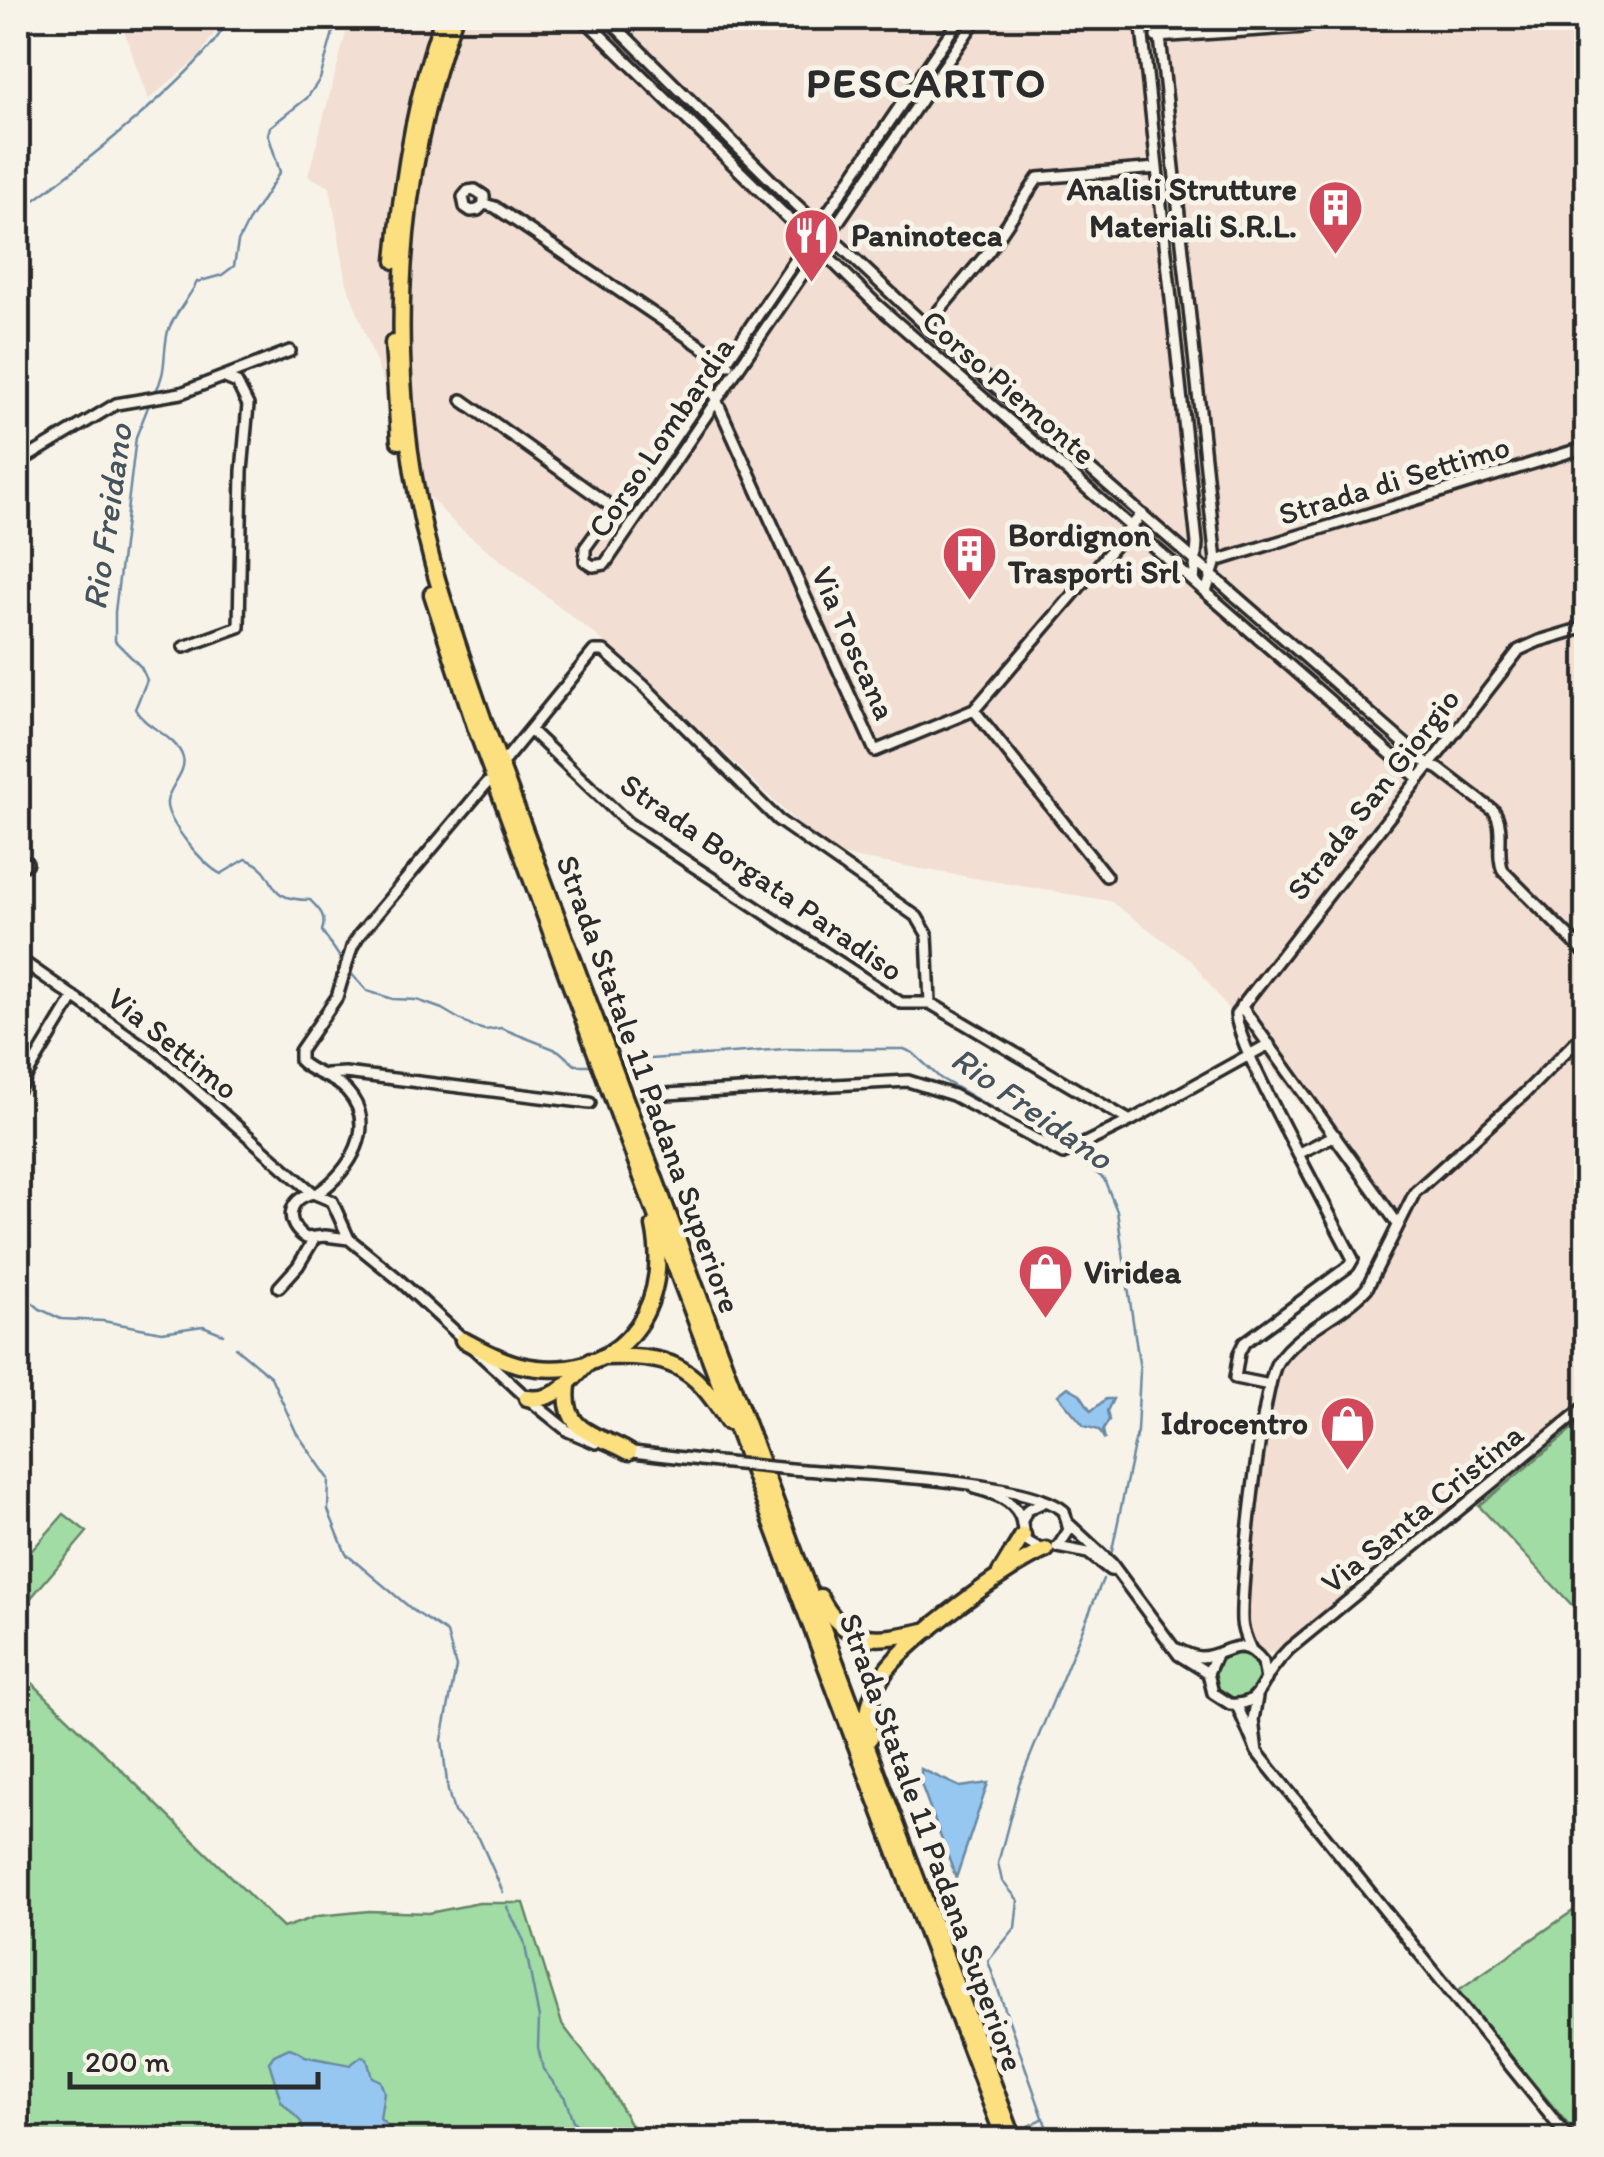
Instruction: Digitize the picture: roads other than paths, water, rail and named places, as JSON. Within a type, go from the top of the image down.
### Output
[{"type":"highway","name":"Strada Statale 11 Padana Superiore","points":[[443,18],[416,110],[400,196],[394,277],[397,427],[423,564],[445,640],[647,1191],[1004,2140]]},
{"type":"highway","name":"Strada Statale 11 Padana Superiore","points":[[454,18],[426,112],[411,196],[403,276],[406,427],[432,562],[485,724],[1014,2140]]},
{"type":"highway","points":[[526,1398],[547,1398],[568,1386],[637,1328],[649,1311],[660,1264],[647,1191]]},
{"type":"highway","points":[[462,1340],[522,1366],[555,1368],[640,1356],[679,1368],[696,1379],[742,1446]]},
{"type":"highway","points":[[568,1386],[567,1407],[576,1425],[629,1452]]},
{"type":"highway","points":[[996,1578],[1015,1552],[1022,1528]]},
{"type":"highway","points":[[788,1534],[826,1609],[848,1632],[882,1640],[930,1630]]},
{"type":"highway","points":[[881,1782],[868,1730],[870,1697],[887,1668],[996,1578],[1052,1549]]},
{"type":"street","name":"Corso Piemonte","points":[[584,18],[808,240],[932,354],[1417,777]]},
{"type":"street","name":"Corso Piemonte","points":[[607,18],[926,326],[1428,764],[1494,812],[1499,820],[1499,859],[1504,871],[1586,954]]},
{"type":"street","name":"Corso Lombardia","points":[[960,18],[622,515],[606,518],[585,548],[585,561],[593,566],[604,564],[977,18]]},
{"type":"street","points":[[1141,18],[1198,562],[1194,582]]},
{"type":"street","points":[[1158,18],[1216,561],[1206,592]]},
{"type":"street","points":[[1144,37],[1305,26],[1330,18]]},
{"type":"street","points":[[931,60],[942,68]]},
{"type":"street","points":[[709,141],[720,129]]},
{"type":"street","points":[[926,326],[989,251],[1038,178],[1157,168]]},
{"type":"street","points":[[484,204],[495,206],[737,370]]},
{"type":"street","points":[[1165,243],[1180,241]]},
{"type":"street","points":[[1174,328],[1188,326]]},
{"type":"street","points":[[932,354],[943,341]]},
{"type":"street","points":[[18,463],[116,404],[181,393],[290,351]]},
{"type":"street","points":[[184,647],[239,627],[242,471],[248,405],[237,383],[223,377]]},
{"type":"street","points":[[975,391],[985,377]]},
{"type":"street","name":"Via Toscana","points":[[707,390],[718,398],[875,751],[974,710],[1142,514]]},
{"type":"street","points":[[462,400],[633,522]]},
{"type":"street","name":"Strada di Settimo","points":[[1216,561],[1586,446]]},
{"type":"street","points":[[1188,460],[1204,457]]},
{"type":"street","name":"Strada San Giorgio","points":[[1241,1006],[1518,650],[1586,627]]},
{"type":"street","name":"Strada Borgata Paradiso","points":[[505,760],[594,651],[604,651],[778,820],[917,917],[927,934],[930,1003]]},
{"type":"street","points":[[1349,718],[1360,704]]},
{"type":"street","points":[[974,710],[1106,876]]},
{"type":"street","name":"Strada Borgata Paradiso","points":[[530,730],[628,822],[724,889],[901,1003],[930,1003],[1130,1120]]},
{"type":"street","points":[[326,1236],[336,1213],[340,1178],[359,1142],[362,1122],[357,1105],[344,1088],[326,1074],[306,1067],[300,1061],[300,1051],[337,997],[359,935],[487,783]]},
{"type":"street","name":"Via Settimo","points":[[19,964],[156,1055],[316,1193]]},
{"type":"street","points":[[18,1090],[74,997]]},
{"type":"street","points":[[1241,1006],[1397,1223]]},
{"type":"street","points":[[1241,1006],[1236,1020],[1250,1054],[1352,1258],[1350,1266],[1244,1343],[1238,1353],[1235,1378],[1270,1384]]},
{"type":"street","points":[[1174,1647],[1192,1656],[1216,1655],[1231,1647],[1242,1621],[1244,1569],[1275,1366],[1289,1348],[1367,1288],[1415,1192],[1524,1094],[1586,1031]]},
{"type":"street","points":[[647,1096],[908,1081],[953,1094],[1063,1154],[1269,1044]]},
{"type":"street","points":[[326,1074],[590,1102]]},
{"type":"street","points":[[344,1088],[343,1082],[350,1074]]},
{"type":"street","points":[[1298,1154],[1334,1135]]},
{"type":"street","points":[[291,1174],[298,1198],[290,1216],[300,1234],[298,1266]]},
{"type":"street","points":[[298,1198],[316,1193],[340,1178]]},
{"type":"street","points":[[316,1193],[332,1201],[349,1239],[568,1431],[629,1452],[998,1486],[1058,1506],[1070,1524],[1093,1544],[1184,1660],[1208,1673]]},
{"type":"street","points":[[300,1234],[314,1239],[349,1239]]},
{"type":"street","points":[[279,1287],[314,1239]]},
{"type":"street","name":"Via Santa Cristina","points":[[1266,1680],[1289,1649],[1586,1406]]},
{"type":"street","points":[[965,1484],[1012,1505],[1032,1546],[1088,1553],[1119,1578]]},
{"type":"street","points":[[1022,1528],[1028,1510],[1044,1502]]},
{"type":"street","points":[[1052,1549],[1068,1535],[1070,1524]]},
{"type":"street","points":[[1242,1621],[1266,1680],[1257,1697],[1253,1720],[1257,1752]]},
{"type":"street","points":[[1231,1647],[1256,1654]]},
{"type":"street","name":"Via Santa Cristina","points":[[1256,1654],[1289,1649]]},
{"type":"street","points":[[1216,1655],[1208,1673],[1213,1693],[1224,1702],[1237,1705],[1257,1697]]},
{"type":"street","points":[[1237,1705],[1257,1752],[1570,2140]]},
{"type":"water","points":[[1068,1387],[1080,1394],[1091,1411],[1106,1399],[1113,1399],[1103,1430],[1105,1440],[1099,1430],[1084,1426],[1058,1395]]},
{"type":"water","points":[[921,1769],[960,1787],[988,1783],[956,1878],[921,1784]]},
{"type":"water","points":[[289,2048],[308,2057],[350,2065],[362,2056],[367,2059],[372,2077],[380,2081],[384,2092],[380,2119],[401,2139],[305,2138],[301,2122],[281,2101],[269,2062]]},
{"type":"waterway","points":[[18,212],[167,91],[217,38],[228,18]]},
{"type":"waterway","name":"Rio Freidano","points":[[154,395],[174,319],[197,282],[222,275],[234,266],[238,242],[280,172],[268,134],[270,127],[307,98],[320,79],[337,18]]},
{"type":"waterway","name":"Rio Freidano","points":[[150,402],[136,437],[115,641],[141,667],[147,680],[135,709],[180,750],[183,758],[182,769],[168,797],[168,810],[187,841],[213,869],[221,874],[246,859],[265,871],[283,896],[310,900],[323,917],[322,931],[345,965]]},
{"type":"waterway","name":"Rio Freidano","points":[[349,971],[367,991],[393,999],[417,1000],[471,1026],[485,1030],[501,1028],[559,1051],[575,1065],[595,1065]]},
{"type":"waterway","name":"Rio Freidano","points":[[623,1061],[785,1049],[904,1049],[940,1078],[1066,1150]]},
{"type":"waterway","name":"Rio Freidano","points":[[1072,1154],[1104,1179],[1117,1211],[1140,1370],[1137,1431],[1111,1555]]},
{"type":"waterway","points":[[18,1276],[27,1298],[61,1319],[103,1321],[162,1332],[203,1326],[223,1334]]},
{"type":"waterway","points":[[235,1347],[271,1377],[296,1432],[329,1479],[328,1510],[346,1554],[414,1611],[447,1633],[456,1667],[442,1740],[448,1791],[454,1812],[479,1838],[503,1892]]},
{"type":"waterway","name":"Rio Freidano","points":[[1051,2140],[988,1961],[1015,1928],[1018,1900],[1002,1881],[998,1863],[1019,1784],[1103,1579]]},
{"type":"waterway","points":[[507,1907],[524,1941],[539,2018],[538,2047],[543,2069],[565,2098],[573,2121],[592,2140]]},
{"type":"waterway","points":[[1028,2126],[1042,2119]]},
{"type":"place","name":"Analisi Strutture Materiali S.R.L.","points":[[1336,256]]},
{"type":"place","name":"Paninoteca","points":[[812,284]]},
{"type":"place","name":"Bordignon Trasporti Srl","points":[[969,602]]},
{"type":"place","name":"Viridea","points":[[1045,1321]]},
{"type":"place","name":"Idrocentro","points":[[1347,1472]]},
{"type":"district","name":"PESCARITO","points":[[927,82]]}]
